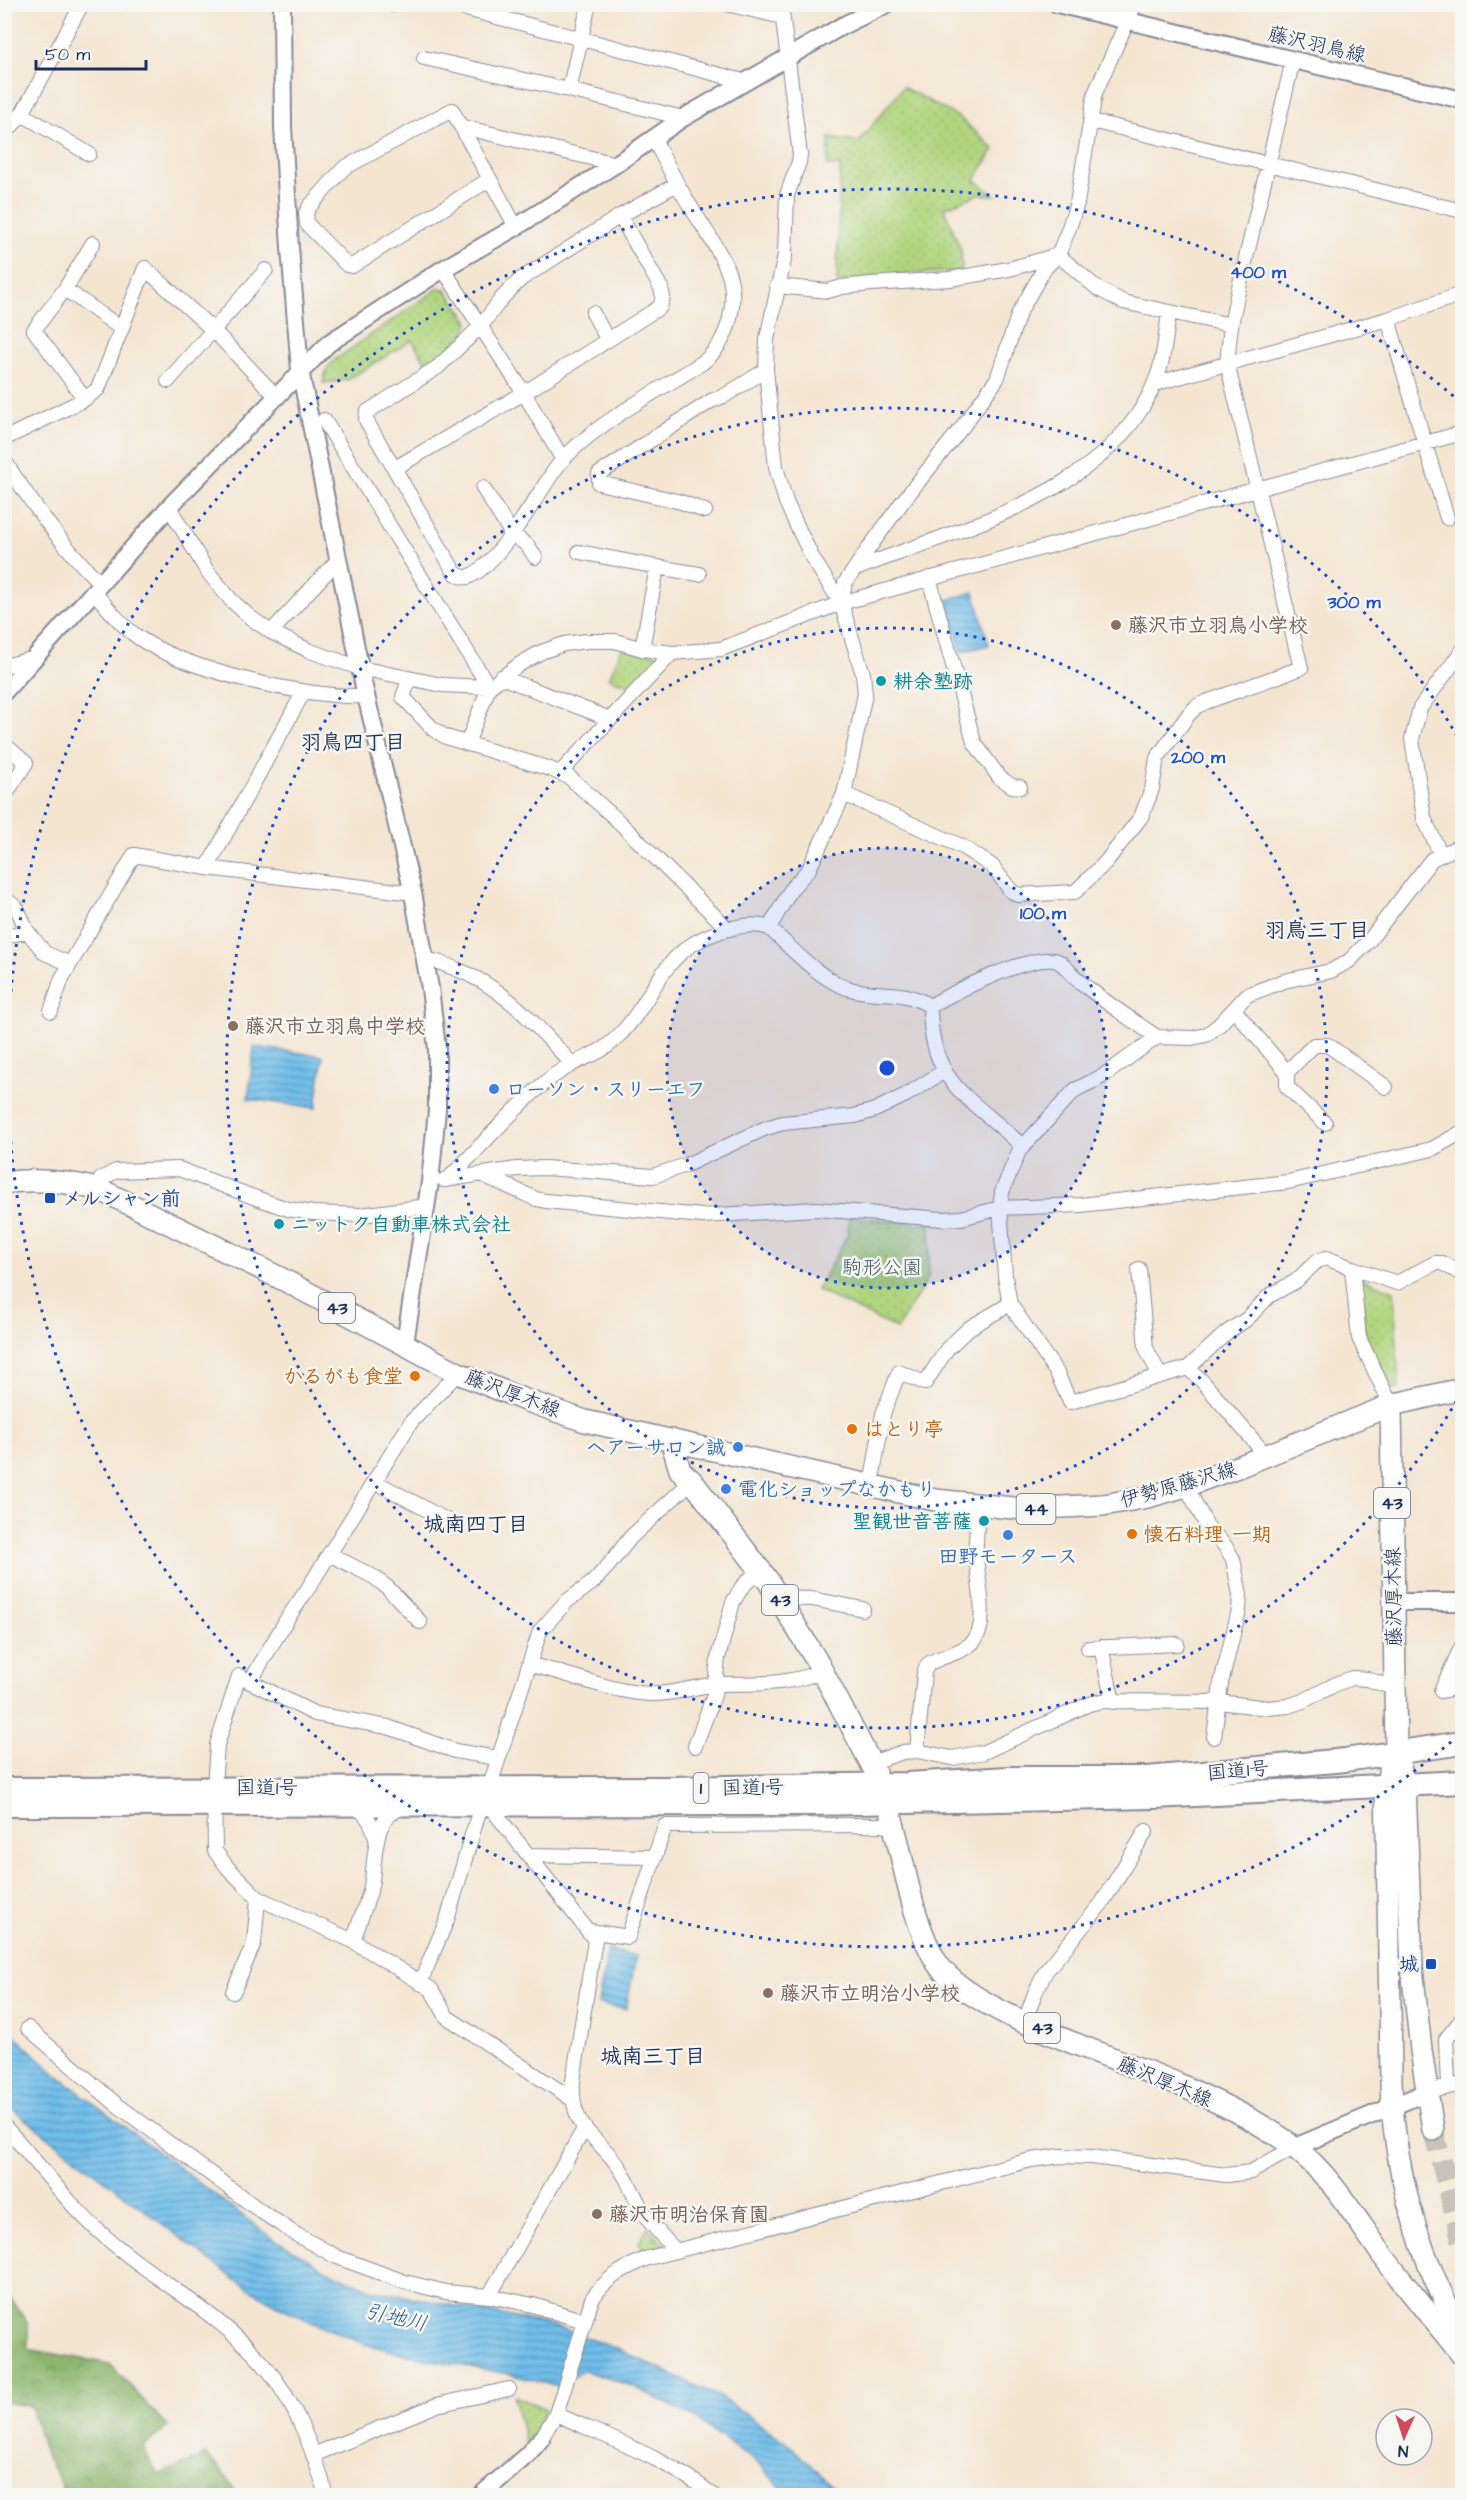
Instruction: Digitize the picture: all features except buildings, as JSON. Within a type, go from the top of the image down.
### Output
[{"type":"highway","name":"国道1号","points":[[4,1805],[213,1796],[412,1805],[486,1799],[907,1784],[1008,1778],[1147,1778],[1346,1760],[1462,1743]]},
{"type":"highway","name":"国道1号","points":[[4,1789],[213,1796],[798,1804],[1153,1797],[1462,1782]]},
{"type":"main road","name":"藤沢厚木線","points":[[4,1183],[43,1182],[100,1190],[405,1342],[458,1373],[585,1421],[671,1440]]},
{"type":"main road","name":"伊勢原藤沢線","points":[[671,1440],[935,1500],[1023,1509],[1103,1505],[1186,1486],[1262,1458],[1391,1405],[1462,1389]]},
{"type":"main road","name":"藤沢厚木線","points":[[1391,1405],[1396,1753],[1392,2105],[1402,2174],[1417,2229],[1436,2282],[1462,2334]]},
{"type":"main road","name":"43","points":[[671,1440],[680,1470],[692,1481],[760,1569],[822,1671],[873,1767]]},
{"type":"main road","name":"藤沢厚木線","points":[[1396,1786],[1416,2006],[1433,2130]]},
{"type":"main road","name":"藤沢厚木線","points":[[892,1820],[919,1922],[938,1963],[950,1977],[974,1997],[1025,2021],[1178,2084],[1253,2120],[1295,2147],[1339,2195],[1385,2258],[1462,2355]]},
{"type":"main road","points":[[1392,2105],[1399,2092],[1405,2069],[1405,2001],[1409,1918]]},
{"type":"street","points":[[4,135],[22,114],[82,4]]},
{"type":"street","points":[[282,4],[283,127],[300,370],[360,668],[413,893],[425,961],[437,1049],[439,1181]]},
{"type":"street","points":[[447,4],[747,82]]},
{"type":"street","points":[[569,90],[589,4]]},
{"type":"street","points":[[727,4],[782,11],[799,162],[787,195],[785,209],[787,239],[767,339],[766,370],[776,467],[781,486],[813,559],[841,603],[863,674],[865,694],[844,794],[809,869],[792,888],[769,928]]},
{"type":"street","points":[[4,692],[170,507],[300,370],[329,343],[442,269],[516,227],[616,164],[683,118],[842,26],[887,4]]},
{"type":"street","name":"藤沢羽鳥線","points":[[1057,4],[1462,100]]},
{"type":"street","points":[[841,603],[845,583],[903,501],[992,388],[1019,313],[1044,269],[1058,255],[1077,203],[1095,93],[1135,4]]},
{"type":"street","points":[[424,58],[683,118]]},
{"type":"street","points":[[844,794],[961,846],[992,866],[1011,891],[1018,895],[1075,892],[1105,863],[1141,817],[1152,789],[1157,758],[1197,706],[1301,668],[1227,363],[1231,325],[1293,60]]},
{"type":"street","points":[[490,179],[352,266],[346,265],[307,224],[306,213],[310,206],[349,164],[452,110],[463,127],[516,227]]},
{"type":"street","points":[[22,114],[89,154]]},
{"type":"street","points":[[1091,121],[1462,211]]},
{"type":"street","points":[[463,127],[616,164]]},
{"type":"street","points":[[654,139],[728,273],[732,290],[731,307],[721,343],[712,356],[606,424],[563,460],[487,564],[468,577],[462,577],[455,573],[366,420],[367,412],[438,367],[481,326],[502,298],[521,279],[620,216],[677,184]]},
{"type":"street","points":[[395,468],[524,393],[660,306],[663,297],[661,288],[620,216]]},
{"type":"street","points":[[85,399],[34,330],[65,290],[93,243]]},
{"type":"street","points":[[777,286],[828,291],[871,284],[961,278],[1009,269],[1058,255]]},
{"type":"street","points":[[1058,255],[1109,296],[1123,302],[1169,314],[1231,325]]},
{"type":"street","points":[[4,439],[85,399],[102,383],[106,365],[145,268],[214,332],[276,396]]},
{"type":"street","points":[[442,269],[524,393],[563,460]]},
{"type":"street","points":[[168,381],[214,332],[266,270]]},
{"type":"street","points":[[65,290],[122,329]]},
{"type":"street","points":[[1154,384],[1388,318],[1462,294]]},
{"type":"street","points":[[593,313],[607,339]]},
{"type":"street","points":[[856,569],[990,519],[1074,474],[1103,453],[1125,431],[1143,406],[1154,384],[1160,367],[1169,314]]},
{"type":"street","points":[[1388,318],[1447,518]]},
{"type":"street","points":[[705,511],[681,502],[599,483],[599,474],[711,400],[724,396],[766,370]]},
{"type":"street","points":[[324,420],[489,687]]},
{"type":"street","points":[[467,744],[489,687],[501,676],[541,652],[564,644],[615,641],[642,649],[672,653],[721,650],[841,603],[1462,433]]},
{"type":"street","points":[[4,460],[51,530],[98,588],[120,622],[137,636],[157,648],[223,672],[303,693],[344,697],[366,696]]},
{"type":"street","points":[[483,488],[511,533],[528,546],[535,557]]},
{"type":"street","points":[[170,507],[207,571],[231,600],[271,632],[310,651],[360,668],[409,680],[442,685],[489,687]]},
{"type":"street","points":[[579,552],[699,574]]},
{"type":"street","points":[[271,632],[338,560]]},
{"type":"street","points":[[642,649],[657,567]]},
{"type":"street","points":[[929,578],[974,742],[999,777],[1012,786],[1020,787]]},
{"type":"street","points":[[1441,855],[1424,818],[1412,739],[1420,708],[1462,651]]},
{"type":"street","points":[[561,772],[672,653]]},
{"type":"street","points":[[4,666],[32,659]]},
{"type":"street","points":[[501,676],[610,719]]},
{"type":"street","points":[[409,680],[403,697],[417,714],[440,733],[467,744],[561,772],[615,818],[728,929]]},
{"type":"street","points":[[207,868],[303,693]]},
{"type":"street","points":[[4,744],[26,763],[4,797]]},
{"type":"street","points":[[930,1006],[958,990],[993,975],[1036,962],[1054,960],[1157,1037],[1192,1038],[1206,1035],[1247,995],[1284,981],[1331,971],[1349,961],[1368,942],[1432,860],[1462,845]]},
{"type":"street","points":[[51,1011],[62,978],[134,855],[207,868],[413,893]]},
{"type":"street","points":[[4,898],[17,908],[27,931],[45,953],[70,964]]},
{"type":"street","points":[[405,1342],[427,1206],[439,1181],[540,1087],[572,1064],[609,1045],[623,1032],[664,969],[678,953],[692,944],[728,929],[746,925],[762,925],[769,928],[816,969],[840,985],[866,992],[907,995],[930,1006]]},
{"type":"street","points":[[4,937],[27,931]]},
{"type":"street","points":[[425,961],[435,960],[472,974],[488,983],[535,1025],[572,1064]]},
{"type":"street","points":[[930,1006],[933,1043],[944,1072],[956,1089],[1022,1146]]},
{"type":"street","points":[[1234,1010],[1287,1072],[1287,1087],[1325,1123]]},
{"type":"street","points":[[1157,1037],[1103,1076],[1075,1090],[1022,1146],[1002,1192],[1000,1208],[1005,1276],[1010,1304],[1047,1357],[1070,1402],[1188,1368],[1226,1333],[1246,1319],[1269,1296],[1296,1281],[1317,1261],[1326,1258],[1397,1283],[1435,1263],[1442,1263],[1462,1274]]},
{"type":"street","points":[[1287,1072],[1314,1045],[1328,1046],[1386,1087]]},
{"type":"street","points":[[439,1181],[517,1169],[545,1168],[653,1176],[686,1165],[766,1128],[855,1116],[875,1110],[906,1095],[944,1072]]},
{"type":"street","points":[[483,1175],[526,1195],[546,1201],[702,1216],[815,1209],[942,1219],[961,1218],[1000,1208],[1080,1205],[1288,1182],[1432,1149],[1462,1132]]},
{"type":"street","points":[[100,1190],[102,1179],[116,1171],[179,1170],[288,1209],[313,1213],[361,1215],[427,1206]]},
{"type":"street","points":[[1352,1268],[1359,1338],[1391,1405]]},
{"type":"street","points":[[1140,1269],[1146,1348],[1160,1376]]},
{"type":"street","points":[[871,1486],[883,1414],[899,1372],[925,1383],[947,1349],[969,1328],[1010,1304]]},
{"type":"street","points":[[1188,1368],[1259,1447],[1262,1458]]},
{"type":"street","points":[[250,1682],[286,1619],[411,1422],[458,1373]]},
{"type":"street","points":[[374,1481],[446,1520]]},
{"type":"street","points":[[420,1983],[447,1920],[497,1758],[540,1630],[566,1602],[592,1583],[631,1537],[692,1481]]},
{"type":"street","points":[[1186,1486],[1207,1526],[1233,1559],[1238,1577],[1239,1610],[1221,1683],[1214,1737]]},
{"type":"street","points":[[917,1751],[924,1672],[928,1664],[958,1652],[974,1641],[979,1633],[981,1601],[975,1553],[978,1505]]},
{"type":"street","points":[[329,1554],[374,1577],[388,1588],[420,1622]]},
{"type":"street","points":[[695,1746],[716,1684],[718,1658],[733,1602],[742,1587],[760,1569]]},
{"type":"street","points":[[778,1598],[812,1599],[863,1609]]},
{"type":"street","points":[[1393,1602],[1462,1602]]},
{"type":"street","points":[[1113,1702],[1095,1648],[1177,1644]]},
{"type":"street","points":[[1462,1646],[1441,1691],[1462,1686]]},
{"type":"street","points":[[530,1665],[651,1694],[716,1684],[784,1682],[805,1678],[822,1671]]},
{"type":"street","points":[[497,1758],[455,1751],[388,1727],[315,1713],[239,1676],[217,1745],[213,1796],[215,1851],[228,1868],[258,1898],[352,1941],[431,1989],[447,2017],[572,2099]]},
{"type":"street","points":[[873,1767],[903,1752],[917,1751],[952,1758],[984,1752],[1089,1704],[1219,1701],[1253,1707],[1288,1706],[1338,1683],[1361,1677],[1394,1688]]},
{"type":"street","points":[[486,1799],[595,1940],[581,2022],[572,2099],[584,2129],[621,2169],[647,2218],[675,2250]]},
{"type":"street","points":[[351,1804],[368,1817],[374,1827],[376,1839],[370,1892],[352,1941]]},
{"type":"street","points":[[376,1839],[387,1817],[397,1809],[412,1805]]},
{"type":"street","points":[[590,1931],[628,1937],[665,1826],[892,1820]]},
{"type":"street","points":[[1025,2021],[1046,1971],[1102,1903],[1146,1831]]},
{"type":"street","points":[[528,1855],[655,1857]]},
{"type":"street","points":[[233,1992],[254,1943],[258,1898]]},
{"type":"street","points":[[1448,2085],[1446,2039],[1462,2019]]},
{"type":"street","points":[[28,2028],[116,2104],[262,2212],[337,2257],[405,2282],[446,2292],[489,2296],[533,2305],[584,2321]]},
{"type":"street","points":[[480,2496],[541,2439],[556,2414],[584,2321],[592,2299],[602,2284],[620,2270],[648,2258],[1031,2160],[1061,2156],[1092,2157],[1226,2175],[1251,2172],[1295,2147],[1392,2105],[1448,2085],[1462,2084]]},
{"type":"street","points":[[4,2126],[100,2233],[142,2269],[203,2312],[255,2354],[272,2374],[288,2400],[313,2456],[326,2496]]},
{"type":"street","points":[[489,2296],[584,2129]]},
{"type":"street","points":[[313,2456],[437,2405],[509,2389]]},
{"type":"street","points":[[556,2414],[645,2455],[684,2476],[714,2496]]},
{"type":"green space","points":[[903,87],[960,118],[994,149],[975,180],[995,195],[979,194],[944,208],[961,250],[962,271],[873,276],[837,283],[840,166],[827,166],[830,138],[859,142]]},
{"type":"green space","points":[[439,288],[446,290],[469,322],[458,340],[428,366],[412,340],[347,380],[323,383],[327,368],[336,359]]},
{"type":"green space","points":[[622,648],[663,656],[634,687],[609,678]]},
{"type":"green space","name":"駒形公園","points":[[849,1217],[931,1224],[928,1278],[897,1329],[817,1290],[848,1234]]},
{"type":"green space","points":[[1358,1277],[1394,1291],[1399,1388],[1389,1390],[1365,1336]]},
{"type":"green space","points":[[648,2227],[667,2248],[645,2253],[639,2242]]},
{"type":"green space","points":[[4,2289],[28,2324],[28,2349],[110,2364],[168,2427],[143,2448],[158,2475],[206,2455],[227,2477],[237,2495],[64,2495],[44,2451],[31,2406],[5,2402]]},
{"type":"green space","points":[[514,2396],[546,2409],[533,2434],[525,2443]]},
{"type":"water","points":[[974,592],[989,645],[961,652],[947,600]]},
{"type":"water","points":[[254,1047],[323,1056],[316,1108],[248,1099]]},
{"type":"water","points":[[608,1950],[636,1956],[626,2009],[598,2004]]},
{"type":"water","name":"引地川","points":[[4,2026],[59,2077],[271,2237],[326,2270],[370,2289],[552,2325],[617,2349],[718,2396],[798,2452],[841,2495],[787,2495],[760,2465],[695,2418],[635,2387],[583,2370],[558,2387],[509,2374],[420,2358],[365,2344],[276,2305],[233,2278],[5,2104]]},
{"type":"tunnel","points":[[1433,2130],[1462,2240]]},
{"type":"place","name":"藤沢市立羽鳥小学校","points":[[1116,625]]},
{"type":"place","name":"耕余塾跡","points":[[881,681]]},
{"type":"place","name":"藤沢市立羽鳥中学校","points":[[233,1026]]},
{"type":"place","name":"ローソン・スリーエフ","points":[[494,1089]]},
{"type":"place","name":"メルシャン前","points":[[50,1198]]},
{"type":"place","name":"ニットク自動車株式会社","points":[[279,1224]]},
{"type":"place","name":"かるがも食堂","points":[[415,1376]]},
{"type":"place","name":"はとり亭","points":[[852,1429]]},
{"type":"place","name":"ヘアーサロン誠","points":[[738,1447]]},
{"type":"place","name":"電化ショップなかもり","points":[[726,1489]]},
{"type":"place","name":"聖観世音菩薩","points":[[984,1521]]},
{"type":"place","name":"懐石料理 一期","points":[[1132,1534]]},
{"type":"place","name":"田野モータース","points":[[1008,1535]]},
{"type":"place","name":"城","points":[[1431,1964]]},
{"type":"place","name":"藤沢市立明治小学校","points":[[768,1993]]},
{"type":"place","name":"藤沢市明治保育園","points":[[597,2214]]},
{"type":"district","name":"羽鳥四丁目","points":[[353,742]]},
{"type":"district","name":"羽鳥三丁目","points":[[1317,930]]},
{"type":"district","name":"城南四丁目","points":[[476,1524]]},
{"type":"district","name":"城南三丁目","points":[[653,2056]]}]
